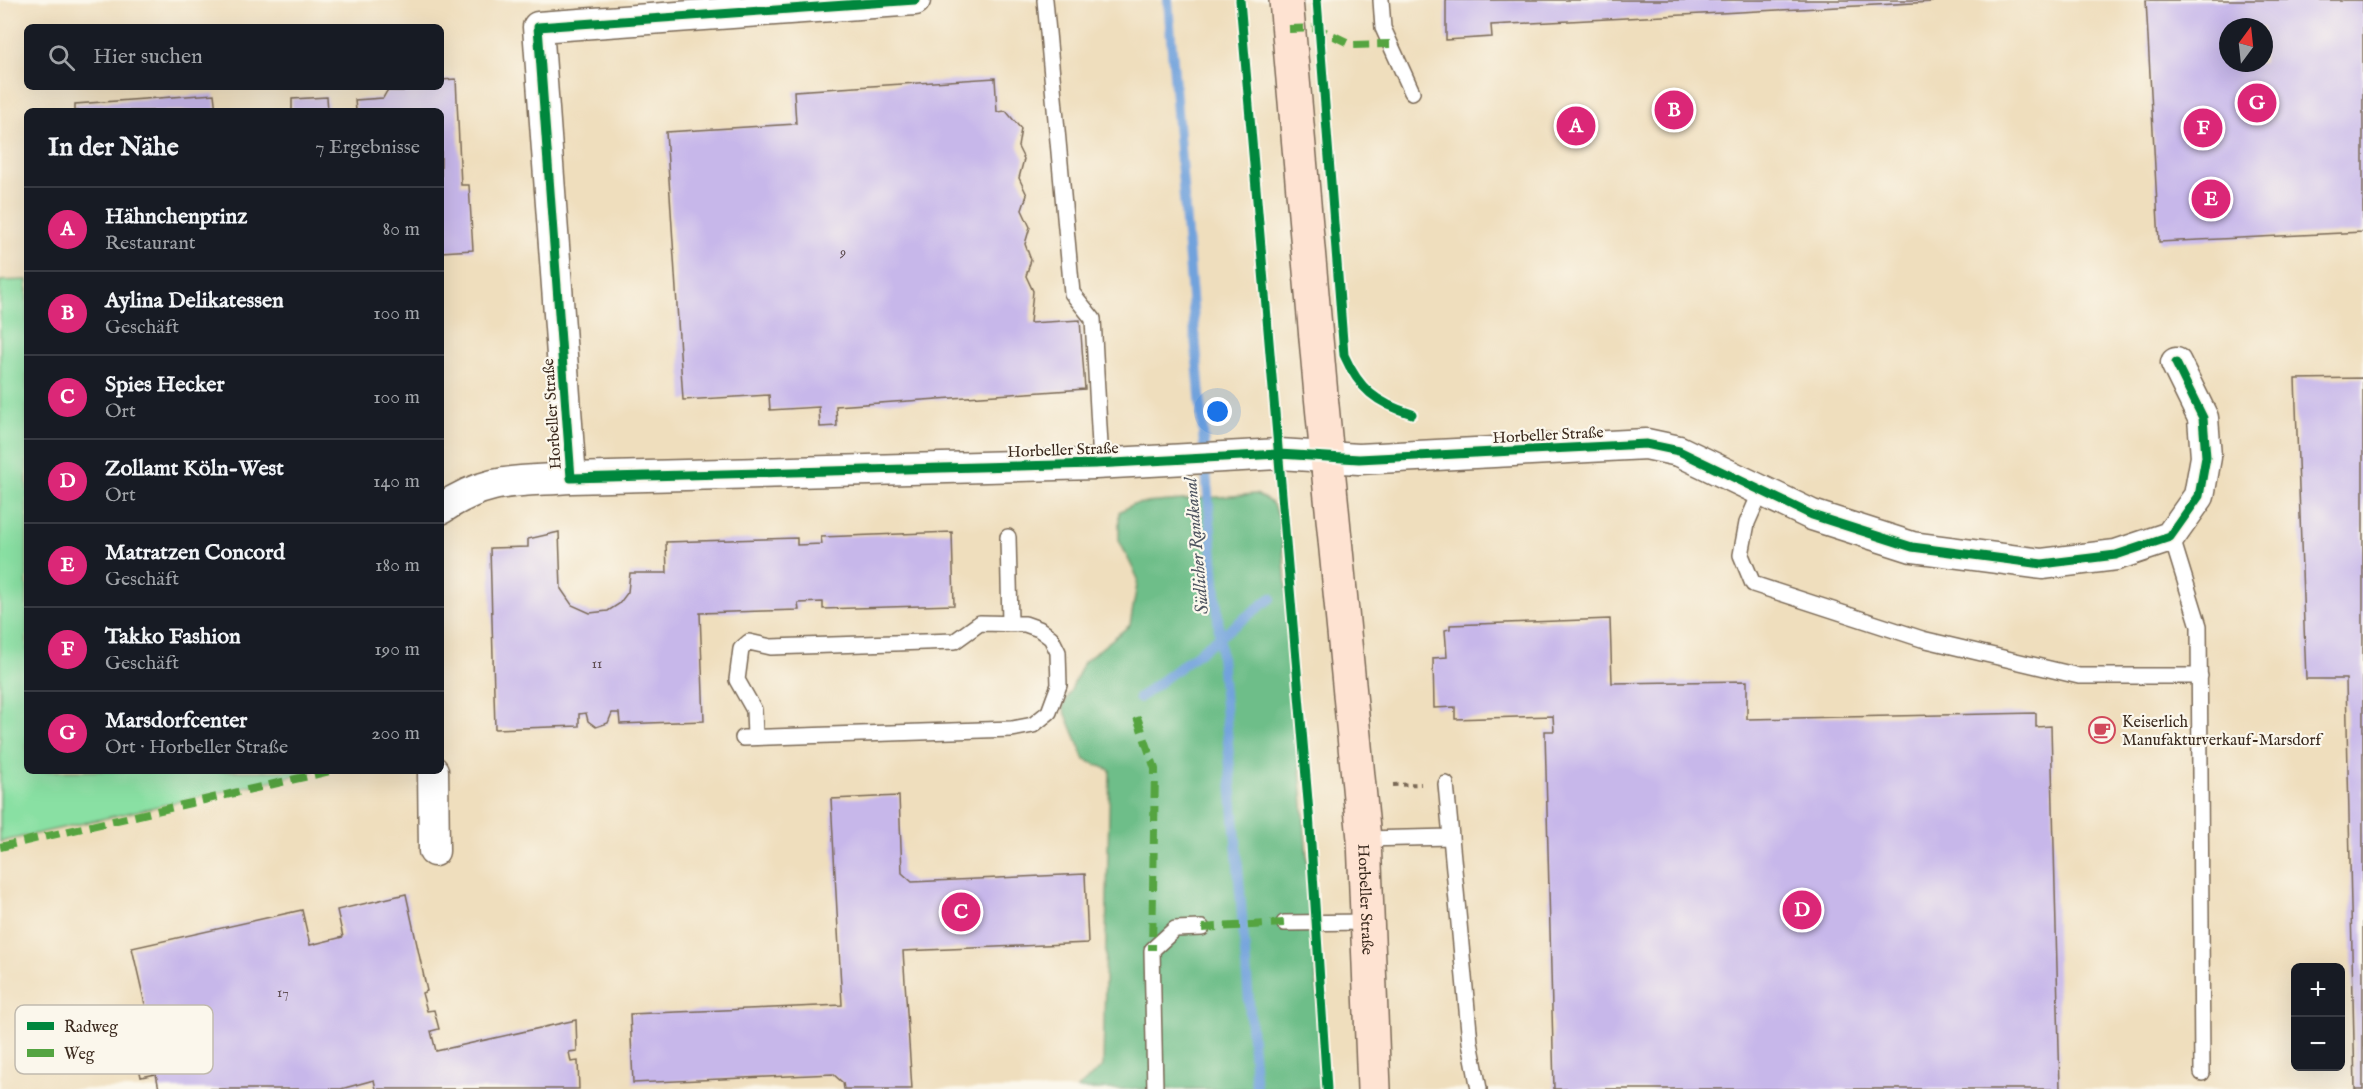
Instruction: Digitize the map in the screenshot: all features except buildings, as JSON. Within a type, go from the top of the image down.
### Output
[{"type":"main road","name":"Horbeller Straße","points":[[1286,0],[1365,839],[1374,1089]]},
{"type":"street","name":"Horbeller Straße","points":[[571,478],[538,27],[829,3],[915,0]]},
{"type":"street","points":[[2171,535],[2199,496],[2206,457],[2203,418],[2176,363]]},
{"type":"street","name":"Horbeller Straße","points":[[444,507],[460,496],[492,483],[571,478],[1101,463],[1279,454],[1328,458],[1646,444],[1679,451],[1812,515],[1912,547],[2042,564],[2116,555],[2171,535]]},
{"type":"street","points":[[433,774],[434,851]]},
{"type":"lane","points":[[1045,0],[1072,293],[1093,319],[1101,463]]},
{"type":"lane","points":[[1381,0],[1383,28],[1412,92]]},
{"type":"lane","points":[[1761,491],[1747,523],[1741,555],[1753,584],[1922,639],[2079,676],[2200,676]]},
{"type":"lane","points":[[2171,535],[2199,626],[2202,1073]]},
{"type":"lane","points":[[1008,537],[1010,623]]},
{"type":"lane","points":[[980,623],[1010,623],[1025,624],[1039,629],[1051,639],[1058,652],[1059,685],[1049,712],[1033,725],[1012,729],[749,737],[754,710],[737,680],[741,649],[749,642],[771,647],[955,641],[980,623]]},
{"type":"lane","points":[[1446,784],[1470,1042],[1479,1089]]},
{"type":"lane","points":[[1365,839],[1451,837]]},
{"type":"lane","points":[[1284,922],[1368,922]]},
{"type":"lane","points":[[1155,1089],[1152,950],[1176,929],[1202,928]]},
{"type":"path","points":[[1401,784],[1415,784]]},
{"type":"green space","points":[[24,280],[24,774],[301,774],[0,842],[0,281]]},
{"type":"green space","points":[[1256,494],[1272,503],[1281,522],[1325,1089],[1077,1089],[1103,1066],[1110,770],[1085,760],[1063,707],[1084,662],[1130,625],[1138,579],[1119,540],[1119,512],[1133,504]]},
{"type":"waterway","name":"Südlicher Randkanal","points":[[1168,0],[1256,1089]]},
{"type":"waterway","points":[[1139,698],[1271,598]]},
{"type":"marked path","points":[[1289,29],[1317,28],[1353,45],[1390,44]]},
{"type":"marked path","points":[[1137,717],[1155,769],[1152,950]]},
{"type":"marked path","points":[[0,847],[317,774]]},
{"type":"marked path","points":[[1202,928],[1284,923]]},
{"type":"cycle path","points":[[915,0],[538,27],[571,478],[1095,464],[1279,454],[1359,459],[1646,444],[1679,451],[1812,515],[1912,547],[2042,564],[2116,555],[2170,537],[2199,496],[2206,457],[2203,418],[2176,363]]},
{"type":"cycle path","points":[[1240,0],[1309,813],[1327,1089]]},
{"type":"cycle path","points":[[1317,0],[1344,355],[1356,377],[1370,393],[1388,405],[1412,414]]},
{"type":"place","name":"Marsdorfcenter","points":[[2257,103]]},
{"type":"place","name":"Aylina Delikatessen","points":[[1674,110]]},
{"type":"place","name":"Hähnchenprinz","points":[[1576,126]]},
{"type":"place","name":"Takko Fashion","points":[[2203,128]]},
{"type":"place","name":"Matratzen Concord","points":[[2211,199]]},
{"type":"place","name":"Keiserlich Manufakturverkauf-Marsdorf","points":[[2102,730]]},
{"type":"place","name":"Zollamt Köln-West","points":[[1802,910]]},
{"type":"place","name":"Spies Hecker","points":[[961,912]]}]
